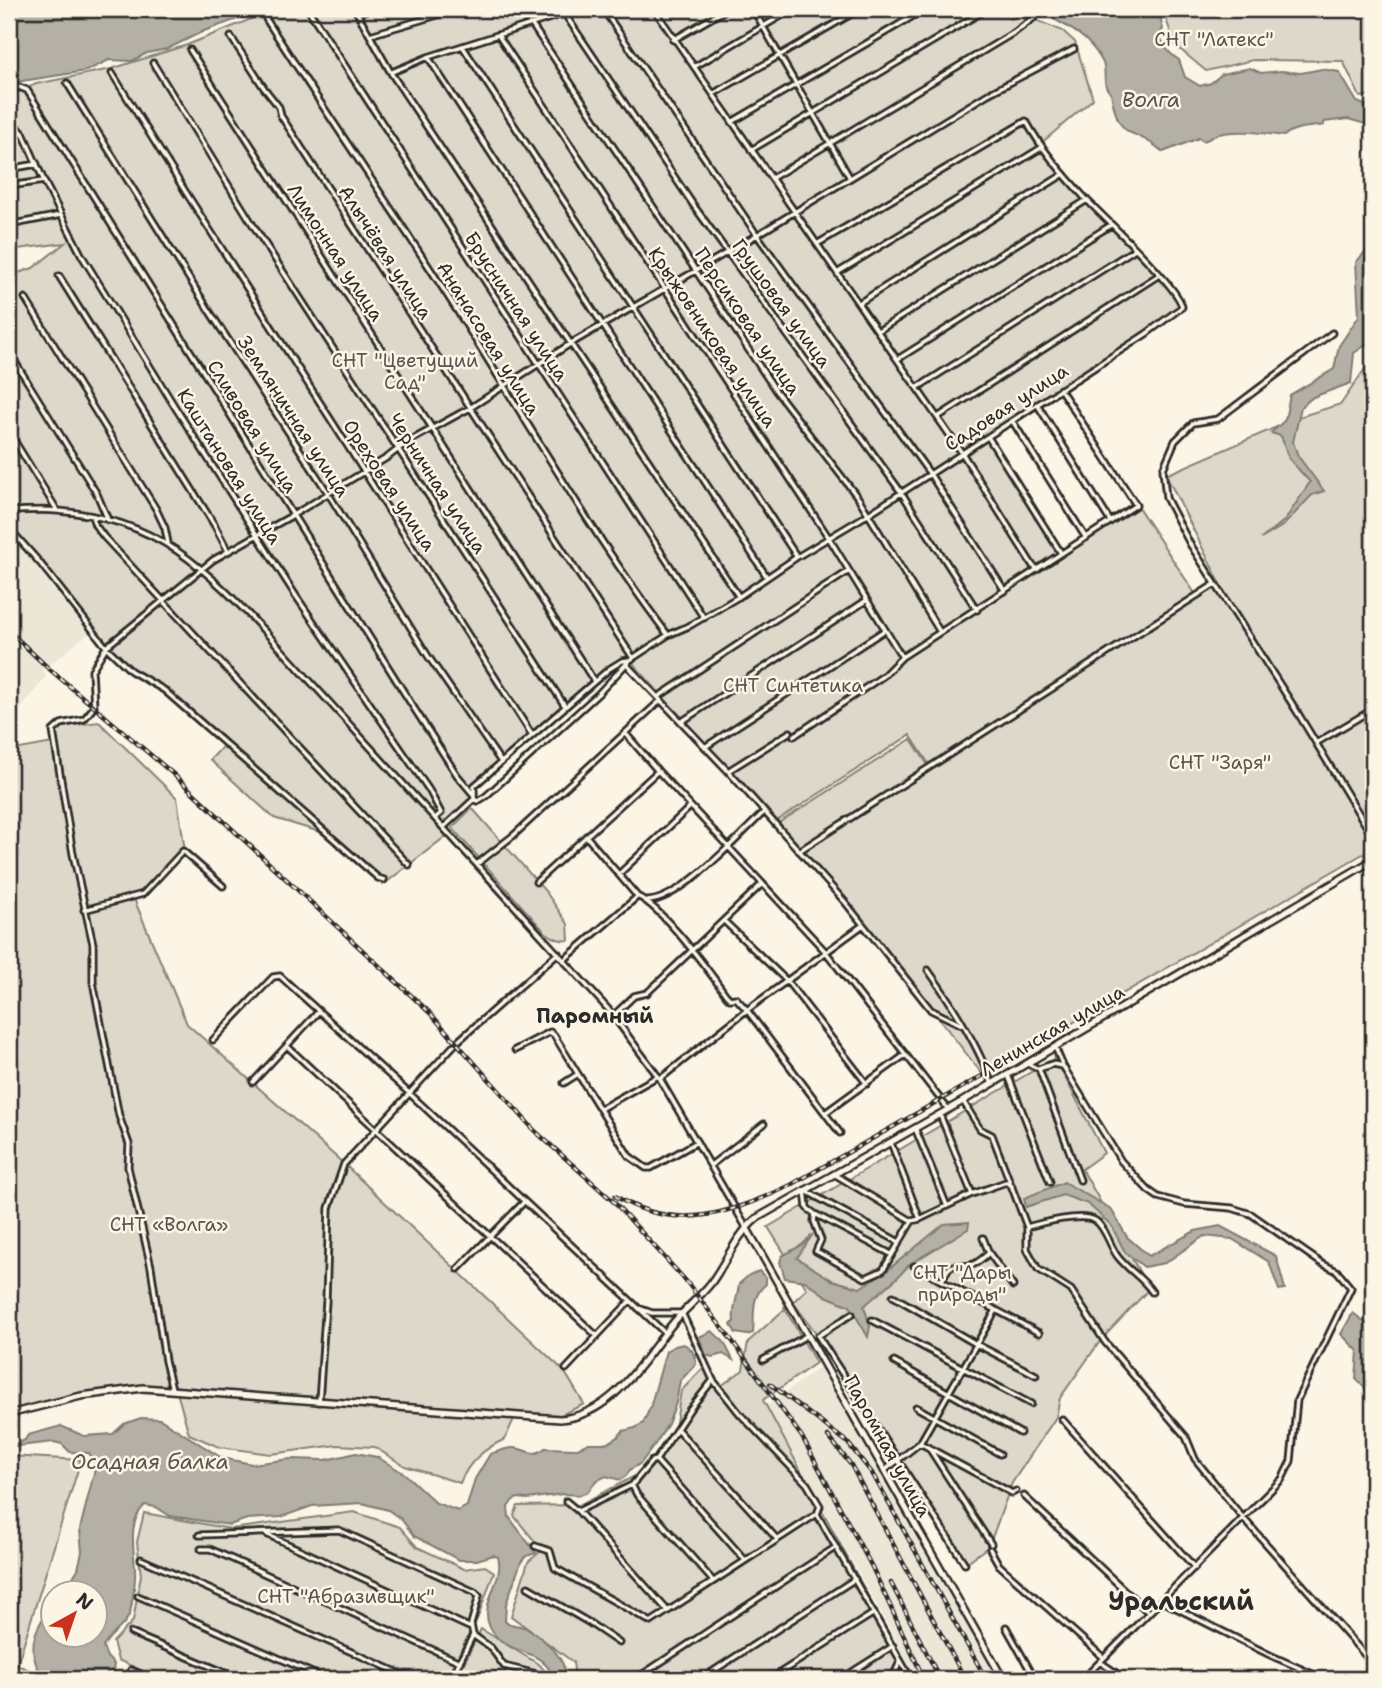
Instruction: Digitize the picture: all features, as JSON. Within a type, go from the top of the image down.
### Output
[{"type":"street","name":"Брусничная улица","points":[[307,9],[704,618]]},
{"type":"street","points":[[371,9],[356,11],[391,73],[739,597]]},
{"type":"street","points":[[370,35],[458,9]]},
{"type":"street","points":[[391,73],[428,57],[579,9]]},
{"type":"street","points":[[603,9],[757,235],[930,474],[1005,591]]},
{"type":"street","points":[[663,9],[655,11],[673,40],[898,359],[962,453],[1033,566],[1038,569]]},
{"type":"street","points":[[673,40],[727,9]]},
{"type":"street","points":[[753,9],[850,178]]},
{"type":"street","points":[[694,67],[793,9]]},
{"type":"street","points":[[713,95],[860,9]]},
{"type":"street","points":[[751,150],[987,9]]},
{"type":"street","name":"Грушовая улица","points":[[564,13],[728,253],[901,492],[976,610]]},
{"type":"street","points":[[732,122],[917,13]]},
{"type":"street","points":[[771,178],[1016,32],[1035,17]]},
{"type":"street","name":"Ананасовая улица","points":[[266,19],[596,530],[668,635]]},
{"type":"street","name":"Персиковая улица","points":[[532,25],[776,391],[859,499],[940,632]]},
{"type":"street","name":"Крыжовниковая улица","points":[[498,34],[829,538],[902,657]]},
{"type":"street","name":"Алычёвая улица","points":[[231,37],[279,107],[281,116],[633,658]]},
{"type":"street","points":[[463,47],[797,557]]},
{"type":"street","points":[[172,1389],[164,1361],[151,1267],[128,1167],[129,1144],[119,1116],[93,982],[93,949],[53,731],[61,724],[84,719],[94,707],[92,670],[106,647],[199,571],[229,551],[293,515],[398,448],[470,408],[570,344],[695,269],[728,253],[988,94],[1074,49]]},
{"type":"street","name":"Лимонная улица","points":[[190,50],[594,681]]},
{"type":"street","points":[[428,57],[767,577]]},
{"type":"street","name":"Черничная улица","points":[[153,63],[258,233],[565,706]]},
{"type":"street","name":"Ореховая улица","points":[[112,73],[532,735]]},
{"type":"street","name":"Земляничная улица","points":[[67,83],[217,323],[328,493],[428,656],[501,762]]},
{"type":"street","name":"Сливовая улица","points":[[9,96],[15,89],[23,87],[27,90],[450,765],[474,796]]},
{"type":"street","name":"Каштановая улица","points":[[10,121],[23,134],[61,215],[103,291],[258,536],[429,790],[441,813],[435,818]]},
{"type":"street","name":"Садовая улица","points":[[474,796],[474,786],[617,664],[633,658],[668,635],[739,597],[1181,310],[1181,300],[1041,148],[1026,121],[817,244]]},
{"type":"street","points":[[9,136],[23,134]]},
{"type":"street","points":[[837,274],[1041,148]]},
{"type":"street","points":[[9,169],[37,164]]},
{"type":"street","points":[[859,303],[1064,174]]},
{"type":"street","points":[[9,186],[44,181]]},
{"type":"street","points":[[878,331],[1087,200]]},
{"type":"street","points":[[9,225],[61,215]]},
{"type":"street","points":[[898,359],[1111,225]]},
{"type":"street","points":[[918,388],[1135,249]]},
{"type":"street","points":[[937,417],[1159,275]]},
{"type":"street","points":[[59,276],[229,551]]},
{"type":"street","points":[[24,298],[156,509],[165,528],[168,543]]},
{"type":"street","points":[[1332,333],[1218,419],[1193,424],[1175,441],[1163,469],[1166,498],[1190,544],[1373,837]]},
{"type":"street","points":[[9,352],[97,494],[108,520]]},
{"type":"street","points":[[728,771],[883,676],[902,657],[1136,505],[1059,389]]},
{"type":"street","points":[[1037,404],[1110,522]]},
{"type":"street","points":[[1012,421],[1086,538]]},
{"type":"street","points":[[9,432],[57,510]]},
{"type":"street","points":[[988,436],[1061,554]]},
{"type":"street","points":[[9,510],[57,510],[108,520],[168,543],[204,569],[452,835],[614,1016],[659,1078],[746,1227],[711,1282],[665,1333],[635,1374],[590,1412],[560,1419],[143,1388],[81,1396],[9,1414]]},
{"type":"street","points":[[92,516],[95,526],[104,537],[409,865]]},
{"type":"street","points":[[9,528],[106,647],[131,671],[164,690],[378,878],[384,880]]},
{"type":"street","points":[[477,863],[514,835],[626,734],[659,698],[849,571]]},
{"type":"street","points":[[799,851],[1215,584]]},
{"type":"street","points":[[681,722],[867,600]]},
{"type":"street","points":[[705,747],[885,630]]},
{"type":"street","points":[[444,827],[474,796],[478,801],[486,796],[633,658]]},
{"type":"street","points":[[627,665],[728,771],[799,851],[931,1010],[961,1025]]},
{"type":"street","points":[[1316,743],[1370,711],[1373,712]]},
{"type":"street","points":[[626,734],[690,807],[825,951],[948,1109]]},
{"type":"street","points":[[536,882],[658,771]]},
{"type":"street","points":[[619,874],[690,807]]},
{"type":"street","points":[[586,836],[637,897],[657,901],[677,891],[764,812]]},
{"type":"street","points":[[84,910],[143,894],[183,851],[223,886]]},
{"type":"street","name":"Ленинская улица","points":[[746,1227],[805,1190],[992,1084],[1373,860]]},
{"type":"street","points":[[614,1016],[634,996],[647,993],[762,884]]},
{"type":"street","points":[[564,960],[637,897]]},
{"type":"street","points":[[648,901],[692,950],[726,995],[730,999],[736,998],[747,1010],[840,1133]]},
{"type":"street","points":[[724,921],[787,982],[867,1084]]},
{"type":"street","points":[[600,1110],[659,1078],[863,925]]},
{"type":"street","points":[[319,1402],[330,1208],[344,1164],[483,1017],[558,953]]},
{"type":"street","points":[[928,970],[973,1042],[992,1084]]},
{"type":"street","points":[[213,1040],[273,977],[281,976],[665,1333]]},
{"type":"street","points":[[253,1082],[319,1011]]},
{"type":"street","points":[[515,1050],[550,1032],[554,1035],[629,1156],[646,1168],[651,1168],[697,1142]]},
{"type":"street","points":[[287,1046],[597,1336]]},
{"type":"street","points":[[1055,1047],[1063,1066],[1121,1161],[1147,1190],[1158,1197],[1184,1204],[1232,1208],[1251,1214],[1321,1263],[1337,1271],[1351,1288],[1297,1400],[1291,1461],[1274,1489],[1083,1679]]},
{"type":"street","points":[[825,1113],[905,1055]]},
{"type":"street","points":[[1026,1063],[1039,1069],[1080,1180]]},
{"type":"street","points":[[1039,1069],[1052,1064],[1063,1066]]},
{"type":"street","points":[[564,1083],[578,1074]]},
{"type":"street","points":[[1008,1074],[1050,1182]]},
{"type":"street","points":[[962,1101],[980,1129],[992,1135],[1027,1227],[1027,1248],[1038,1269],[1072,1290],[1105,1342],[1186,1437],[1195,1460],[1373,1664]]},
{"type":"street","points":[[939,1114],[972,1194]]},
{"type":"street","points":[[711,1165],[764,1124]]},
{"type":"street","points":[[915,1128],[947,1206]]},
{"type":"street","points":[[890,1142],[920,1219]]},
{"type":"street","points":[[834,1174],[912,1220],[1006,1182],[1013,1188]]},
{"type":"street","points":[[805,1190],[807,1208],[815,1214],[892,1254]]},
{"type":"street","points":[[805,1190],[899,1242]]},
{"type":"street","points":[[458,1269],[524,1202]]},
{"type":"street","points":[[815,1214],[814,1221],[821,1240],[816,1251],[865,1278],[883,1270],[912,1220]]},
{"type":"street","points":[[1027,1227],[1059,1219],[1087,1217],[1096,1221],[1119,1259],[1146,1283],[1152,1292]]},
{"type":"street","name":"Паромная улица","points":[[746,1227],[1003,1679]]},
{"type":"street","points":[[983,1238],[989,1253],[1013,1286]]},
{"type":"street","points":[[942,1281],[947,1269],[952,1265],[973,1265],[989,1253]]},
{"type":"street","points":[[914,1266],[1040,1333]]},
{"type":"street","points":[[893,1296],[976,1345],[1037,1375]]},
{"type":"street","points":[[566,1369],[629,1301]]},
{"type":"street","points":[[637,1308],[652,1313],[682,1313]]},
{"type":"street","points":[[884,1471],[920,1443],[996,1310]]},
{"type":"street","points":[[535,1546],[550,1551],[555,1568],[651,1622],[817,1514],[820,1507],[807,1484],[740,1414],[713,1380],[682,1313]]},
{"type":"street","points":[[852,1314],[818,1336],[965,1564]]},
{"type":"street","points":[[872,1320],[1031,1404]]},
{"type":"street","points":[[763,1360],[808,1335]]},
{"type":"street","points":[[894,1362],[1020,1433]]},
{"type":"street","points":[[578,1511],[632,1485],[652,1461],[656,1460],[713,1380]]},
{"type":"street","points":[[916,1407],[1000,1454]]},
{"type":"street","points":[[1062,1419],[1195,1568]]},
{"type":"street","points":[[677,1429],[777,1539]]},
{"type":"street","points":[[920,1443],[1012,1493],[1016,1491]]},
{"type":"street","points":[[929,1448],[999,1564],[1104,1658]]},
{"type":"street","points":[[656,1460],[745,1560]]},
{"type":"street","points":[[632,1485],[637,1495],[713,1581]]},
{"type":"street","points":[[1024,1496],[1149,1613]]},
{"type":"street","points":[[566,1502],[578,1511],[668,1611]]},
{"type":"street","points":[[817,1514],[911,1679]]},
{"type":"street","points":[[199,1535],[339,1530],[475,1592],[479,1595],[471,1628],[473,1634],[491,1648],[504,1666],[541,1675],[544,1679]]},
{"type":"street","points":[[264,1533],[471,1628]]},
{"type":"street","points":[[640,1676],[836,1547]]},
{"type":"street","points":[[201,1549],[210,1549],[460,1662]]},
{"type":"street","points":[[141,1559],[413,1679]]},
{"type":"street","points":[[701,1679],[855,1579]]},
{"type":"street","points":[[528,1587],[619,1643]]},
{"type":"street","points":[[138,1596],[326,1679]]},
{"type":"street","points":[[1162,1601],[1324,1679]]},
{"type":"street","points":[[770,1679],[874,1613]]},
{"type":"street","points":[[1006,1627],[1035,1679]]},
{"type":"street","points":[[131,1633],[240,1679]]},
{"type":"street","points":[[451,1679],[473,1634]]},
{"type":"street","points":[[841,1679],[893,1646]]},
{"type":"street","points":[[892,1679],[900,1662]]},
{"type":"street","points":[[1100,1662],[1125,1679]]},
{"type":"street","points":[[131,1670],[152,1679]]},
{"type":"shaded area","points":[[9,532],[89,633],[43,670],[46,676],[20,710],[9,718]]},
{"type":"shaded area","points":[[821,1366],[998,1679],[914,1679],[900,1648],[767,1406]]},
{"type":"green space","name":"СНТ \"Цветущий Сад\"","points":[[276,9],[991,9],[1011,19],[1021,14],[1063,31],[1075,42],[1093,99],[1039,145],[1181,302],[1180,311],[1093,366],[991,436],[1065,554],[1138,507],[1196,595],[929,764],[910,735],[775,822],[631,661],[686,625],[672,630],[595,680],[469,788],[474,797],[444,825],[450,833],[383,885],[323,833],[274,818],[210,760],[224,745],[164,692],[135,676],[105,647],[9,526],[9,276],[33,268],[65,243],[9,250],[9,96],[36,84],[111,69],[187,45]]},
{"type":"green space","name":"СНТ \"Латекс\"","points":[[1162,9],[1373,9],[1373,95],[1360,97],[1343,61],[1253,60],[1206,71],[1176,46]]},
{"type":"green space","name":"СНТ \"Заря\"","points":[[1373,357],[1373,848],[983,1075],[862,920],[777,824],[911,739],[930,768],[1219,581],[1166,475],[1302,416],[1341,404]]},
{"type":"green space","name":"СНТ «Волга»","points":[[99,722],[177,798],[185,851],[146,894],[134,899],[187,1024],[344,1164],[564,1371],[584,1404],[561,1415],[516,1414],[505,1439],[478,1456],[460,1483],[405,1466],[374,1447],[337,1445],[271,1454],[219,1447],[189,1434],[175,1385],[91,1392],[9,1411],[9,751],[53,743],[51,728]]},
{"type":"green space","points":[[472,808],[546,892],[568,924],[569,940],[559,940],[545,932],[452,828]]},
{"type":"green space","name":"СНТ \"Дары природы\"","points":[[1055,1058],[1104,1153],[1082,1169],[1149,1289],[1101,1340],[1060,1398],[1056,1417],[1012,1483],[989,1546],[962,1566],[859,1390],[793,1302],[807,1289],[768,1227]]},
{"type":"green space","points":[[785,1309],[816,1363],[763,1400],[903,1661],[907,1679],[575,1678],[573,1662],[511,1616],[528,1562],[542,1550],[514,1516],[518,1506],[579,1505],[639,1474],[655,1459],[675,1429],[681,1391],[703,1368],[718,1388],[743,1370],[748,1342]]},
{"type":"green space","points":[[9,1456],[81,1460],[44,1580],[38,1580],[38,1598],[17,1665],[32,1671],[31,1679],[9,1679]]},
{"type":"green space","name":"СНТ \"Абразивщик\"","points":[[354,1512],[400,1527],[417,1547],[464,1569],[485,1566],[494,1572],[478,1617],[446,1679],[161,1679],[118,1660],[113,1642],[133,1621],[141,1575],[137,1542],[144,1513],[231,1529]]},
{"type":"green space","points":[[481,1629],[540,1665],[551,1679],[456,1679]]},
{"type":"water","points":[[9,9],[265,9],[132,61],[109,60],[86,71],[9,85]]},
{"type":"water","name":"Волга","points":[[1022,9],[1158,9],[1163,29],[1159,35],[1163,43],[1179,60],[1185,77],[1200,86],[1211,83],[1222,74],[1250,68],[1261,73],[1301,73],[1322,69],[1339,72],[1357,102],[1373,108],[1373,126],[1348,119],[1324,122],[1324,125],[1298,129],[1284,136],[1235,132],[1203,141],[1199,138],[1163,152],[1128,132],[1118,120],[1111,93],[1105,83],[1103,63],[1086,40],[1056,20]]},
{"type":"water","points":[[1373,234],[1373,340],[1354,353],[1351,383],[1313,397],[1301,407],[1293,442],[1298,456],[1324,491],[1312,495],[1284,525],[1261,539],[1285,520],[1310,482],[1289,459],[1281,436],[1271,433],[1285,420],[1290,395],[1334,369],[1339,346],[1359,316],[1356,262],[1367,250],[1367,237]]},
{"type":"water","points":[[1064,1182],[1111,1209],[1127,1237],[1149,1256],[1195,1231],[1220,1226],[1276,1256],[1285,1289],[1279,1290],[1269,1262],[1232,1239],[1204,1236],[1165,1263],[1144,1267],[1125,1252],[1111,1225],[1088,1204],[1063,1195],[1026,1207],[1024,1198]]},
{"type":"water","points":[[969,1222],[968,1229],[910,1264],[864,1306],[870,1326],[868,1337],[850,1306],[826,1296],[805,1281],[785,1278],[780,1262],[782,1256],[802,1245],[813,1234],[797,1258],[832,1280],[860,1288],[889,1269],[944,1224]]},
{"type":"water","points":[[759,1271],[766,1278],[766,1284],[755,1300],[753,1333],[736,1333],[731,1325],[734,1321],[739,1284]]},
{"type":"water","points":[[1353,1313],[1373,1328],[1373,1397],[1356,1379],[1358,1351],[1341,1334]]},
{"type":"water","points":[[712,1331],[724,1342],[733,1360],[723,1354],[712,1357],[706,1355],[699,1337]]},
{"type":"water","name":"Осадная балка","points":[[683,1344],[689,1347],[696,1364],[680,1381],[668,1424],[641,1463],[620,1480],[606,1476],[596,1481],[588,1492],[580,1495],[518,1498],[508,1507],[509,1517],[536,1553],[526,1556],[521,1562],[506,1604],[505,1621],[526,1628],[547,1643],[562,1663],[566,1679],[554,1679],[549,1668],[540,1660],[508,1645],[494,1634],[487,1616],[498,1574],[498,1557],[493,1555],[477,1560],[459,1560],[414,1536],[401,1519],[388,1510],[362,1503],[312,1506],[281,1517],[247,1519],[230,1525],[170,1516],[156,1507],[145,1505],[139,1512],[134,1527],[135,1578],[129,1615],[108,1640],[108,1580],[71,1580],[78,1569],[82,1552],[80,1529],[96,1465],[89,1453],[70,1452],[62,1444],[54,1442],[9,1447],[25,1440],[28,1435],[61,1426],[84,1436],[113,1434],[124,1424],[141,1418],[160,1419],[222,1458],[252,1464],[291,1459],[326,1460],[356,1453],[377,1457],[405,1474],[436,1503],[458,1511],[467,1506],[475,1479],[490,1454],[510,1448],[537,1453],[545,1448],[575,1449],[589,1443],[608,1443],[623,1431],[643,1423],[650,1408],[666,1351]]},
{"type":"water","name":"Осадная балка","points":[[38,1628],[38,1650],[104,1650],[114,1664],[112,1679],[44,1679],[34,1656]]},
{"type":"railway","points":[[9,631],[47,667],[172,773],[430,1013],[535,1131],[613,1201],[686,1281],[802,1437],[872,1567],[924,1679]]},
{"type":"railway","points":[[615,1196],[660,1214],[682,1216],[725,1211],[747,1204],[791,1185],[1010,1060]]},
{"type":"railway","points":[[770,1384],[847,1442],[872,1473],[986,1679]]},
{"type":"railway","points":[[828,1436],[851,1465],[965,1679]]},
{"type":"railway","points":[[891,1583],[940,1679]]},
{"type":"district","name":"Паромный","points":[[595,1016]]},
{"type":"district","name":"Уральский","points":[[1181,1601]]},
{"type":"park label","name":"СНТ Синтетика","points":[[793,685]]}]
